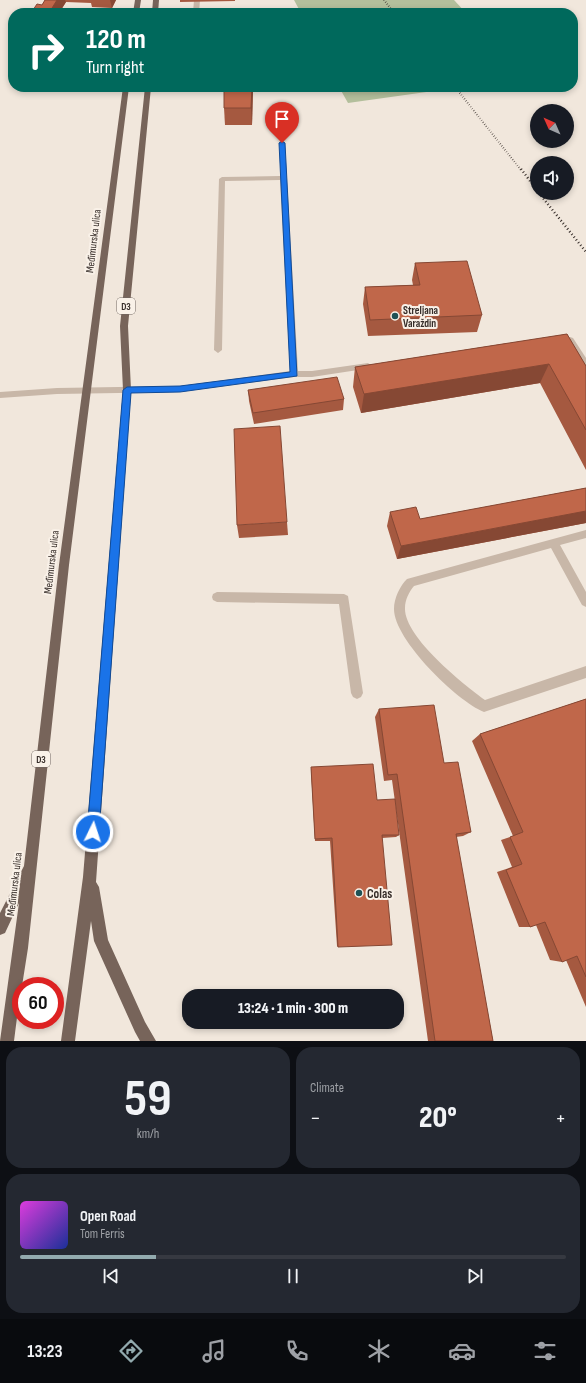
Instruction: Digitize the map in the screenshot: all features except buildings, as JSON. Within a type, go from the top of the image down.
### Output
[{"type":"main road","name":"Međimurska ulica","points":[[6,1041],[21,948],[40,767],[125,92]]},
{"type":"main road","name":"D3","points":[[68,1041],[90,877],[127,390],[124,326],[147,92]]},
{"type":"main road","points":[[0,928],[31,864]]},
{"type":"main road","name":"D3","points":[[90,877],[101,941],[140,1028],[149,1041]]},
{"type":"street","points":[[282,143],[294,374]]},
{"type":"street","points":[[218,350],[222,179],[284,178]]},
{"type":"street","points":[[561,340],[569,339],[586,365]]},
{"type":"street","points":[[0,395],[87,390],[180,389],[294,374],[312,374],[374,366]]},
{"type":"street","points":[[586,534],[411,582],[405,589],[399,609],[407,633],[455,686],[484,706],[586,672]]},
{"type":"street","points":[[553,542],[586,602]]},
{"type":"street","points":[[217,597],[344,598],[357,693]]},
{"type":"green space","points":[[294,0],[454,0],[461,8],[298,8]]},
{"type":"green space","points":[[342,92],[426,92],[348,103]]},
{"type":"railway","points":[[384,0],[390,8]]},
{"type":"railway","points":[[459,92],[521,170]]},
{"type":"railway","points":[[521,169],[530,181]]},
{"type":"railway","points":[[545,200],[586,252]]},
{"type":"place","name":"Streljana Varaždin","points":[[395,316]]},
{"type":"place","name":"Colas","points":[[359,893]]},
{"type":"route","points":[[93,832],[127,390],[157,388],[180,389],[294,374],[282,143]]}]
